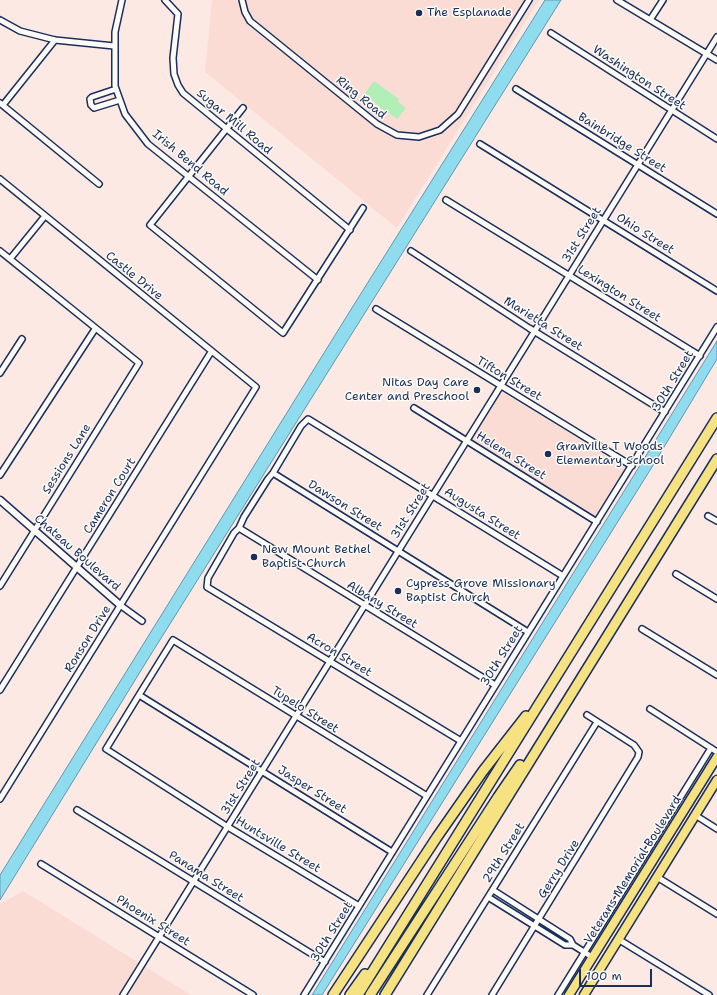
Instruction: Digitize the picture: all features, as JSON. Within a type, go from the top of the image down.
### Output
[{"type":"highway","points":[[358,995],[717,418]]},
{"type":"highway","points":[[385,995],[717,460]]},
{"type":"highway","points":[[333,995],[483,772],[554,681]]},
{"type":"highway","points":[[370,995],[498,797],[565,703]]},
{"type":"highway","points":[[350,995],[388,946]]},
{"type":"main road","points":[[700,807],[696,799],[716,759]]},
{"type":"main road","name":"Veterans Memorial Boulevard","points":[[569,995],[716,759]]},
{"type":"main road","name":"Veterans Memorial Boulevard","points":[[585,994],[717,780]]},
{"type":"main road","points":[[645,896],[640,887],[656,855]]},
{"type":"main road","points":[[624,930],[634,906],[632,900],[629,898]]},
{"type":"street","name":"Irish Bend Road","points":[[122,0],[115,32],[114,46],[116,89],[125,114],[148,144],[318,280]]},
{"type":"street","name":"Sugar Mill Road","points":[[165,0],[178,14],[173,58],[174,74],[178,86],[183,93],[350,230]]},
{"type":"street","name":"Ring Road","points":[[242,0],[245,12],[250,21],[377,124],[397,135],[419,137],[440,130],[458,114],[529,0]]},
{"type":"street","points":[[617,0],[717,60]]},
{"type":"street","points":[[650,20],[663,0]]},
{"type":"street","points":[[0,20],[20,30],[55,40],[114,46]]},
{"type":"street","name":"Washington Street","points":[[551,33],[717,139]]},
{"type":"street","name":"31st Street","points":[[123,995],[263,771],[568,275],[717,37]]},
{"type":"street","points":[[55,40],[1,104],[99,184]]},
{"type":"street","points":[[116,89],[92,97],[90,99],[91,105],[94,108],[120,100]]},
{"type":"street","name":"Bainbridge Street","points":[[516,89],[717,214]]},
{"type":"street","points":[[244,108],[150,225],[283,333],[363,208]]},
{"type":"street","name":"Ohio Street","points":[[480,144],[717,291]]},
{"type":"street","name":"Castle Drive","points":[[0,179],[256,387]]},
{"type":"street","name":"Lexington Street","points":[[446,200],[700,356]]},
{"type":"street","points":[[10,259],[45,216]]},
{"type":"street","points":[[0,251],[95,329],[0,476]]},
{"type":"street","name":"Marietta Street","points":[[411,252],[534,331],[665,412]]},
{"type":"street","name":"Tifton Street","points":[[376,309],[632,466]]},
{"type":"street","name":"30th Street","points":[[304,995],[717,327]]},
{"type":"street","name":"Sessions Lane","points":[[0,586],[2,578],[139,363],[95,329]]},
{"type":"street","points":[[0,373],[22,339]]},
{"type":"street","name":"Cameron Court","points":[[0,690],[212,352]]},
{"type":"street","name":"Ronson Drive","points":[[0,799],[256,387]]},
{"type":"street","name":"Helena Street","points":[[414,408],[597,522]]},
{"type":"street","name":"Augusta Street","points":[[274,474],[301,426],[308,419],[563,576]]},
{"type":"street","points":[[239,528],[248,510],[268,479],[274,474]]},
{"type":"street","name":"Dawson Street","points":[[274,474],[528,632]]},
{"type":"street","name":"Chateau Boulevard","points":[[0,500],[120,605],[142,620]]},
{"type":"street","points":[[708,516],[717,521]]},
{"type":"street","name":"Acron Street","points":[[239,528],[234,533],[208,578],[207,587],[330,660],[461,741]]},
{"type":"street","name":"Albany Street","points":[[239,528],[495,685]]},
{"type":"street","points":[[676,574],[717,599]]},
{"type":"street","points":[[642,629],[717,676]]},
{"type":"street","name":"Tupelo Street","points":[[139,695],[173,640],[427,796]]},
{"type":"street","name":"Huntsville Street","points":[[139,695],[106,749],[228,827],[359,906]]},
{"type":"street","name":"Jasper Street","points":[[139,695],[392,852]]},
{"type":"street","points":[[650,709],[717,752]]},
{"type":"street","points":[[587,715],[597,722]]},
{"type":"street","name":"Gerry Drive","points":[[492,995],[637,762],[639,752],[634,745],[597,722]]},
{"type":"street","name":"29th Street","points":[[427,995],[597,722]]},
{"type":"street","points":[[558,995],[711,748]]},
{"type":"street","name":"Panama Street","points":[[77,810],[325,962]]},
{"type":"street","points":[[695,815],[717,828]]},
{"type":"street","name":"Phoenix Street","points":[[41,864],[253,995]]},
{"type":"street","points":[[657,877],[717,914]]},
{"type":"street","points":[[493,890],[570,939],[574,945],[592,957]]},
{"type":"street","points":[[488,897],[565,945],[574,945]]},
{"type":"street","points":[[618,939],[709,995]]},
{"type":"shaded area","points":[[212,0],[539,0],[397,228],[205,72]]},
{"type":"shaded area","name":"Granville T Woods Elementary School","points":[[501,391],[626,468],[595,518],[470,440]]},
{"type":"shaded area","points":[[23,891],[191,995],[0,995],[0,904]]},
{"type":"green space","points":[[374,81],[399,99],[398,102],[406,108],[397,119],[389,113],[387,114],[365,93]]},
{"type":"water","points":[[545,0],[561,0],[148,659],[0,900],[0,875]]},
{"type":"water","points":[[717,341],[717,359],[652,467],[322,995],[312,995]]},
{"type":"place","name":"The Esplanade","points":[[419,13]]},
{"type":"place","name":"Nitas Day Care Center and Preschool","points":[[477,390]]},
{"type":"place","name":"Granville T Woods Elementary School","points":[[548,454]]},
{"type":"place","name":"New Mount Bethel Baptist Church","points":[[254,557]]},
{"type":"place","name":"Cypress Grove Missionary Baptist Church","points":[[398,591]]}]
